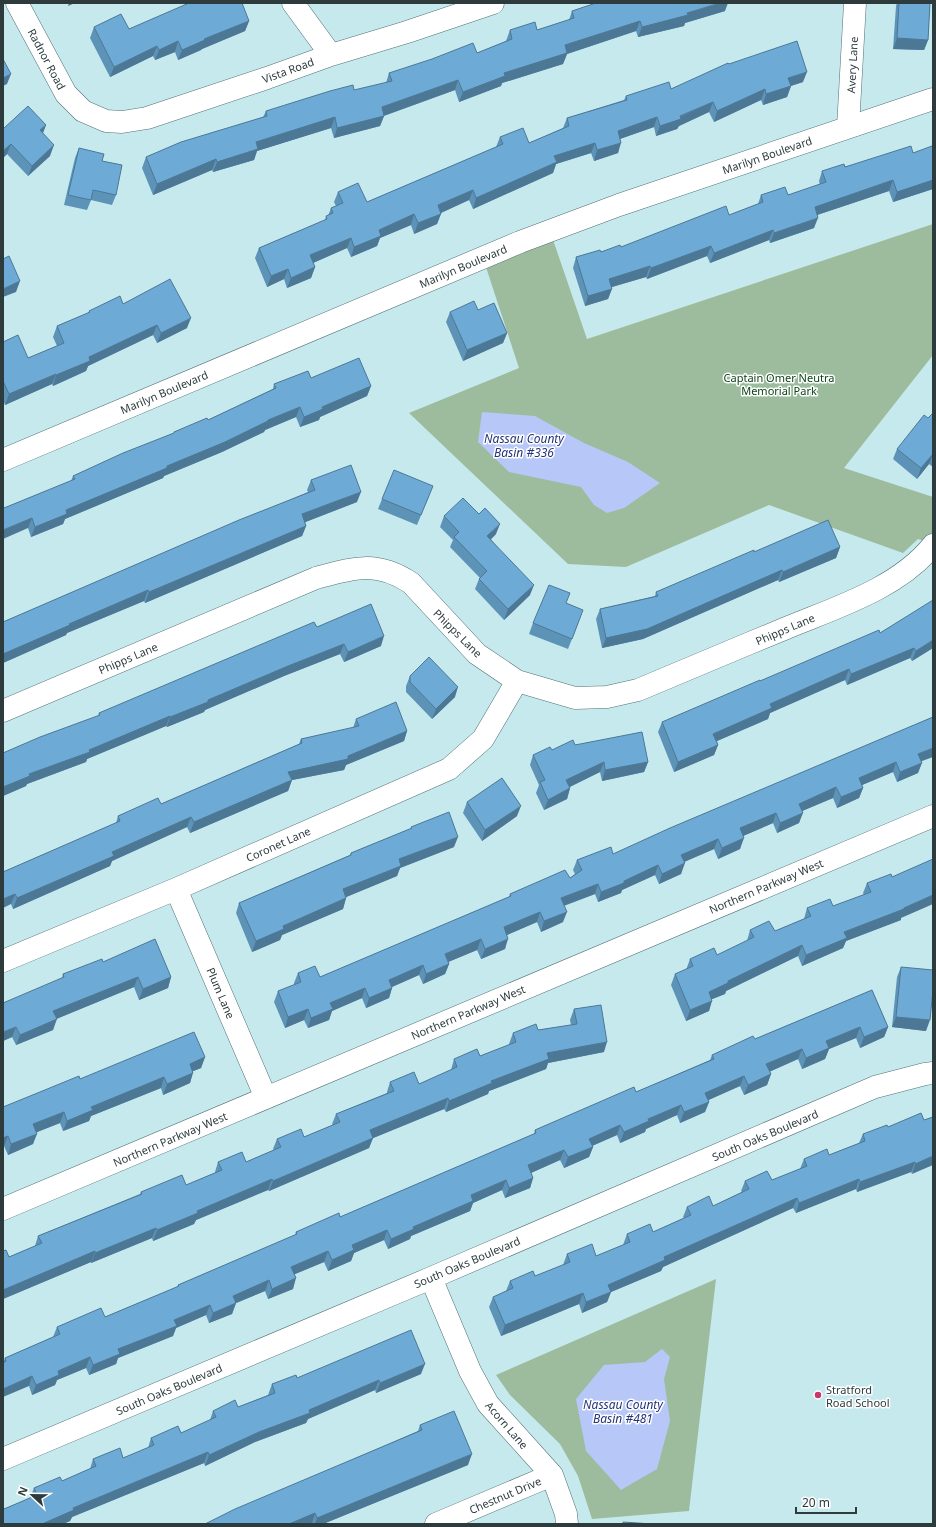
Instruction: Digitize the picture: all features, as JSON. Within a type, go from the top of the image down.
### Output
[{"type":"street","name":"Radnor Road","points":[[17,3],[66,94],[82,111]]},
{"type":"street","points":[[294,3],[331,55]]},
{"type":"street","name":"Vista Road","points":[[82,111],[106,121],[122,122],[147,118],[331,55],[407,32],[493,3]]},
{"type":"street","name":"Avery Lane","points":[[848,127],[855,3]]},
{"type":"street","name":"Marilyn Boulevard","points":[[3,460],[520,242],[619,204],[933,99]]},
{"type":"street","name":"Phipps Lane","points":[[3,711],[316,578],[353,568],[381,569],[398,575],[410,583],[477,654],[517,681],[575,698],[608,697],[638,690],[862,596],[903,574],[924,556],[933,545]]},
{"type":"street","name":"Coronet Lane","points":[[3,961],[176,888],[449,769],[483,740],[517,681]]},
{"type":"street","name":"Northern Parkway West","points":[[3,1209],[933,816]]},
{"type":"street","name":"Plum Lane","points":[[176,888],[266,1098]]},
{"type":"street","name":"South Oaks Boulevard","points":[[3,1459],[431,1278],[875,1087],[933,1073]]},
{"type":"street","name":"Acorn Lane","points":[[431,1278],[470,1371],[488,1404],[552,1475],[566,1514],[567,1524]]},
{"type":"street","name":"Chestnut Drive","points":[[436,1524],[552,1475]]},
{"type":"green space","name":"Captain Omer Neutra Memorial Park","points":[[933,224],[933,355],[844,468],[933,497],[933,544],[918,539],[903,553],[769,505],[626,567],[568,564],[409,413],[519,368],[483,258],[550,231],[587,339]]},
{"type":"green space","points":[[716,1279],[689,1511],[592,1519],[578,1476],[560,1444],[510,1395],[496,1375]]},
{"type":"water","name":"Nassau County Basin #336","points":[[482,412],[535,416],[584,443],[628,462],[660,483],[624,508],[607,513],[594,505],[581,487],[509,472],[478,442]]},
{"type":"water","name":"Nassau County Basin #481","points":[[662,1349],[670,1357],[664,1379],[670,1421],[657,1469],[621,1490],[586,1451],[576,1399],[604,1365],[645,1362]]},
{"type":"building","points":[[189,3],[242,3],[249,21],[204,39],[205,40],[182,50],[178,41],[159,50],[157,46],[114,67],[94,27],[121,14],[129,29]]},
{"type":"building","points":[[596,3],[720,3],[687,13],[688,15],[642,27],[640,21],[565,45],[567,53],[504,73],[505,76],[463,92],[458,80],[382,107],[384,116],[337,128],[335,117],[256,142],[258,149],[217,162],[216,159],[157,184],[146,157],[181,142],[267,116],[266,111],[330,91],[353,85],[354,90],[392,81],[389,73],[432,59],[473,43],[477,53],[512,39],[510,30],[535,22],[537,30],[574,18],[572,11]]},
{"type":"building","points":[[899,3],[930,3],[928,40],[897,38]]},
{"type":"building","points":[[797,41],[807,72],[788,78],[791,86],[766,94],[765,89],[717,111],[713,102],[680,116],[681,119],[660,126],[657,117],[618,131],[621,143],[597,150],[595,143],[554,156],[557,162],[476,198],[473,190],[438,205],[441,214],[418,223],[414,214],[379,230],[381,236],[354,247],[351,238],[310,255],[315,267],[291,278],[288,269],[271,276],[259,248],[327,219],[326,216],[333,213],[331,208],[343,203],[338,192],[358,183],[367,202],[503,144],[500,137],[523,128],[529,143],[569,126],[567,118],[627,100],[626,96],[669,82],[671,89],[728,63],[729,64]]},
{"type":"building","points":[[3,59],[11,74],[3,78]]},
{"type":"building","points":[[28,106],[46,125],[40,130],[54,145],[32,166],[11,144],[3,151],[3,129]]},
{"type":"building","points":[[911,146],[913,153],[932,146],[933,180],[897,192],[893,180],[815,207],[818,218],[774,233],[773,230],[714,253],[711,246],[651,268],[650,266],[609,279],[612,289],[588,296],[576,257],[600,250],[601,252],[620,245],[621,247],[726,206],[729,215],[763,202],[761,195],[785,187],[788,195],[826,182],[822,171],[844,164],[845,167]]},
{"type":"building","points":[[79,148],[104,154],[102,161],[122,165],[116,195],[93,190],[91,200],[68,195]]},
{"type":"building","points":[[9,256],[20,281],[3,289],[3,259]]},
{"type":"building","points":[[170,279],[191,318],[161,333],[157,325],[89,357],[90,361],[9,394],[3,381],[3,342],[18,335],[28,358],[64,343],[57,326],[90,312],[89,311],[120,296],[123,304]]},
{"type":"building","points":[[474,301],[478,310],[494,303],[507,333],[467,350],[450,312]]},
{"type":"building","points":[[359,358],[371,386],[322,407],[323,409],[304,417],[300,407],[268,420],[225,442],[167,466],[167,468],[66,510],[67,514],[35,527],[32,518],[3,530],[3,507],[4,508],[75,479],[73,476],[123,453],[207,418],[208,420],[276,388],[274,384],[308,371],[311,378]]},
{"type":"building","points":[[933,413],[933,454],[921,468],[897,449],[924,415],[928,418]]},
{"type":"building","points":[[351,465],[361,492],[302,514],[306,526],[149,592],[148,590],[3,654],[3,622],[239,520],[315,490],[311,480]]},
{"type":"building","points":[[394,470],[433,486],[421,515],[382,499]]},
{"type":"building","points":[[463,498],[479,514],[485,508],[500,524],[487,536],[534,585],[508,609],[479,579],[487,571],[454,537],[459,532],[444,516]]},
{"type":"building","points":[[828,520],[840,547],[783,572],[782,570],[647,629],[606,638],[600,609],[658,596],[656,592]]},
{"type":"building","points":[[549,585],[570,593],[566,603],[583,610],[572,639],[533,623]]},
{"type":"building","points":[[933,600],[933,640],[916,651],[914,648],[851,674],[849,669],[770,704],[772,708],[713,734],[718,745],[678,762],[662,722],[879,630],[880,633]]},
{"type":"building","points":[[371,604],[384,636],[348,652],[344,644],[288,666],[208,700],[208,702],[170,716],[89,750],[90,752],[29,774],[30,776],[3,787],[3,753],[40,737],[100,715],[99,713],[314,622],[317,627]]},
{"type":"building","points":[[429,657],[458,687],[436,709],[410,682],[410,676]]},
{"type":"building","points":[[396,702],[407,731],[348,756],[348,759],[288,772],[292,780],[194,822],[191,817],[112,852],[114,856],[17,898],[15,894],[3,899],[3,872],[120,821],[118,816],[158,798],[161,804],[302,743],[301,739],[359,726],[356,719]]},
{"type":"building","points":[[933,717],[933,748],[918,754],[922,763],[900,772],[896,762],[859,778],[863,788],[841,797],[836,787],[799,804],[803,813],[780,823],[776,813],[740,828],[744,838],[722,848],[718,839],[681,855],[685,863],[662,874],[658,865],[624,881],[624,883],[601,892],[598,884],[561,898],[567,912],[544,921],[540,912],[504,927],[508,939],[485,949],[481,939],[445,954],[449,964],[426,974],[423,965],[389,980],[392,988],[369,998],[365,988],[330,1003],[333,1009],[311,1018],[308,1009],[288,1017],[278,991],[301,982],[298,973],[315,966],[320,977],[511,896],[510,894],[565,870],[570,878],[582,870],[577,860],[611,847],[613,854],[670,828]]},
{"type":"building","points":[[642,732],[648,762],[605,770],[604,762],[566,780],[570,788],[548,800],[540,782],[545,780],[533,755],[550,747],[552,750],[573,740],[575,745]]},
{"type":"building","points":[[502,778],[521,806],[485,830],[467,802]]},
{"type":"building","points":[[449,812],[458,837],[399,859],[401,866],[343,889],[346,898],[283,926],[284,929],[256,941],[239,903],[351,855],[351,853],[412,828],[411,827]]},
{"type":"building","points":[[933,859],[933,895],[904,909],[844,932],[847,938],[806,955],[802,945],[728,981],[728,983],[709,992],[712,1001],[690,1010],[675,974],[693,966],[690,959],[714,948],[717,955],[754,937],[750,930],[769,921],[775,931],[811,916],[807,908],[830,899],[833,906],[871,892],[867,883],[891,874],[892,877]]},
{"type":"building","points":[[155,939],[171,977],[143,989],[138,977],[53,1011],[57,1019],[20,1035],[16,1027],[3,1032],[3,1003],[64,977],[63,974],[102,959],[103,962]]},
{"type":"building","points":[[901,967],[933,970],[930,1020],[896,1017]]},
{"type":"building","points":[[872,990],[888,1027],[864,1037],[860,1027],[826,1041],[829,1048],[806,1058],[802,1049],[766,1064],[771,1074],[748,1085],[744,1076],[705,1093],[709,1102],[684,1112],[681,1105],[648,1119],[649,1121],[624,1132],[620,1125],[589,1139],[593,1147],[568,1157],[564,1150],[528,1165],[533,1178],[509,1188],[506,1180],[471,1195],[473,1201],[413,1227],[414,1229],[391,1239],[387,1230],[352,1245],[354,1250],[332,1260],[328,1251],[291,1267],[296,1278],[272,1289],[269,1280],[233,1296],[236,1303],[213,1313],[210,1305],[174,1320],[177,1326],[118,1349],[120,1354],[93,1365],[90,1357],[58,1371],[59,1375],[36,1385],[32,1376],[3,1389],[3,1363],[6,1361],[5,1358],[60,1334],[57,1327],[101,1308],[105,1317],[297,1234],[296,1232],[339,1213],[340,1217],[536,1133],[535,1130],[634,1087],[636,1092],[714,1059],[712,1055],[753,1036],[755,1039]]},
{"type":"building","points":[[601,1005],[607,1042],[547,1053],[549,1059],[491,1081],[492,1083],[449,1101],[448,1098],[370,1130],[373,1138],[273,1181],[272,1179],[157,1230],[156,1228],[95,1253],[95,1251],[3,1290],[3,1251],[6,1250],[9,1257],[42,1243],[38,1236],[142,1194],[141,1192],[182,1175],[186,1185],[222,1170],[218,1162],[242,1152],[246,1162],[281,1147],[277,1139],[301,1129],[304,1137],[340,1122],[336,1114],[394,1091],[390,1082],[414,1072],[419,1084],[457,1067],[454,1059],[477,1049],[480,1056],[516,1042],[513,1033],[536,1024],[538,1030],[577,1024],[574,1009]]},
{"type":"building","points":[[194,1032],[205,1057],[190,1064],[193,1073],[167,1084],[164,1077],[91,1107],[93,1110],[67,1121],[64,1112],[33,1124],[37,1134],[11,1144],[8,1136],[3,1138],[3,1107],[79,1076],[80,1079]]},
{"type":"building","points":[[921,1113],[924,1120],[933,1117],[933,1156],[915,1164],[915,1162],[860,1182],[859,1179],[799,1203],[797,1198],[664,1257],[665,1260],[608,1285],[611,1292],[586,1302],[583,1293],[505,1325],[493,1297],[513,1288],[510,1281],[533,1271],[535,1276],[570,1262],[567,1254],[592,1244],[596,1256],[630,1242],[627,1234],[650,1224],[653,1232],[691,1215],[687,1207],[709,1196],[713,1206],[749,1189],[745,1181],[767,1171],[772,1180],[807,1166],[804,1159],[827,1149],[829,1155],[865,1141],[863,1134],[887,1125],[888,1127]]},
{"type":"building","points":[[411,1330],[425,1364],[380,1383],[379,1380],[309,1410],[310,1413],[259,1432],[209,1455],[208,1452],[73,1508],[74,1510],[42,1524],[3,1524],[3,1506],[4,1509],[37,1495],[34,1488],[60,1477],[62,1481],[96,1466],[93,1459],[120,1448],[123,1458],[154,1445],[151,1438],[178,1426],[181,1433],[216,1417],[213,1411],[235,1400],[238,1407],[275,1393],[272,1384],[296,1375],[297,1378]]},
{"type":"building","points":[[454,1411],[472,1454],[317,1518],[315,1513],[289,1524],[205,1524],[235,1509],[422,1430],[420,1425]]},
{"type":"building","points":[[623,1522],[652,1524],[623,1524]]},
{"type":"place","name":"Stratford Road School","points":[[818,1395]]}]
